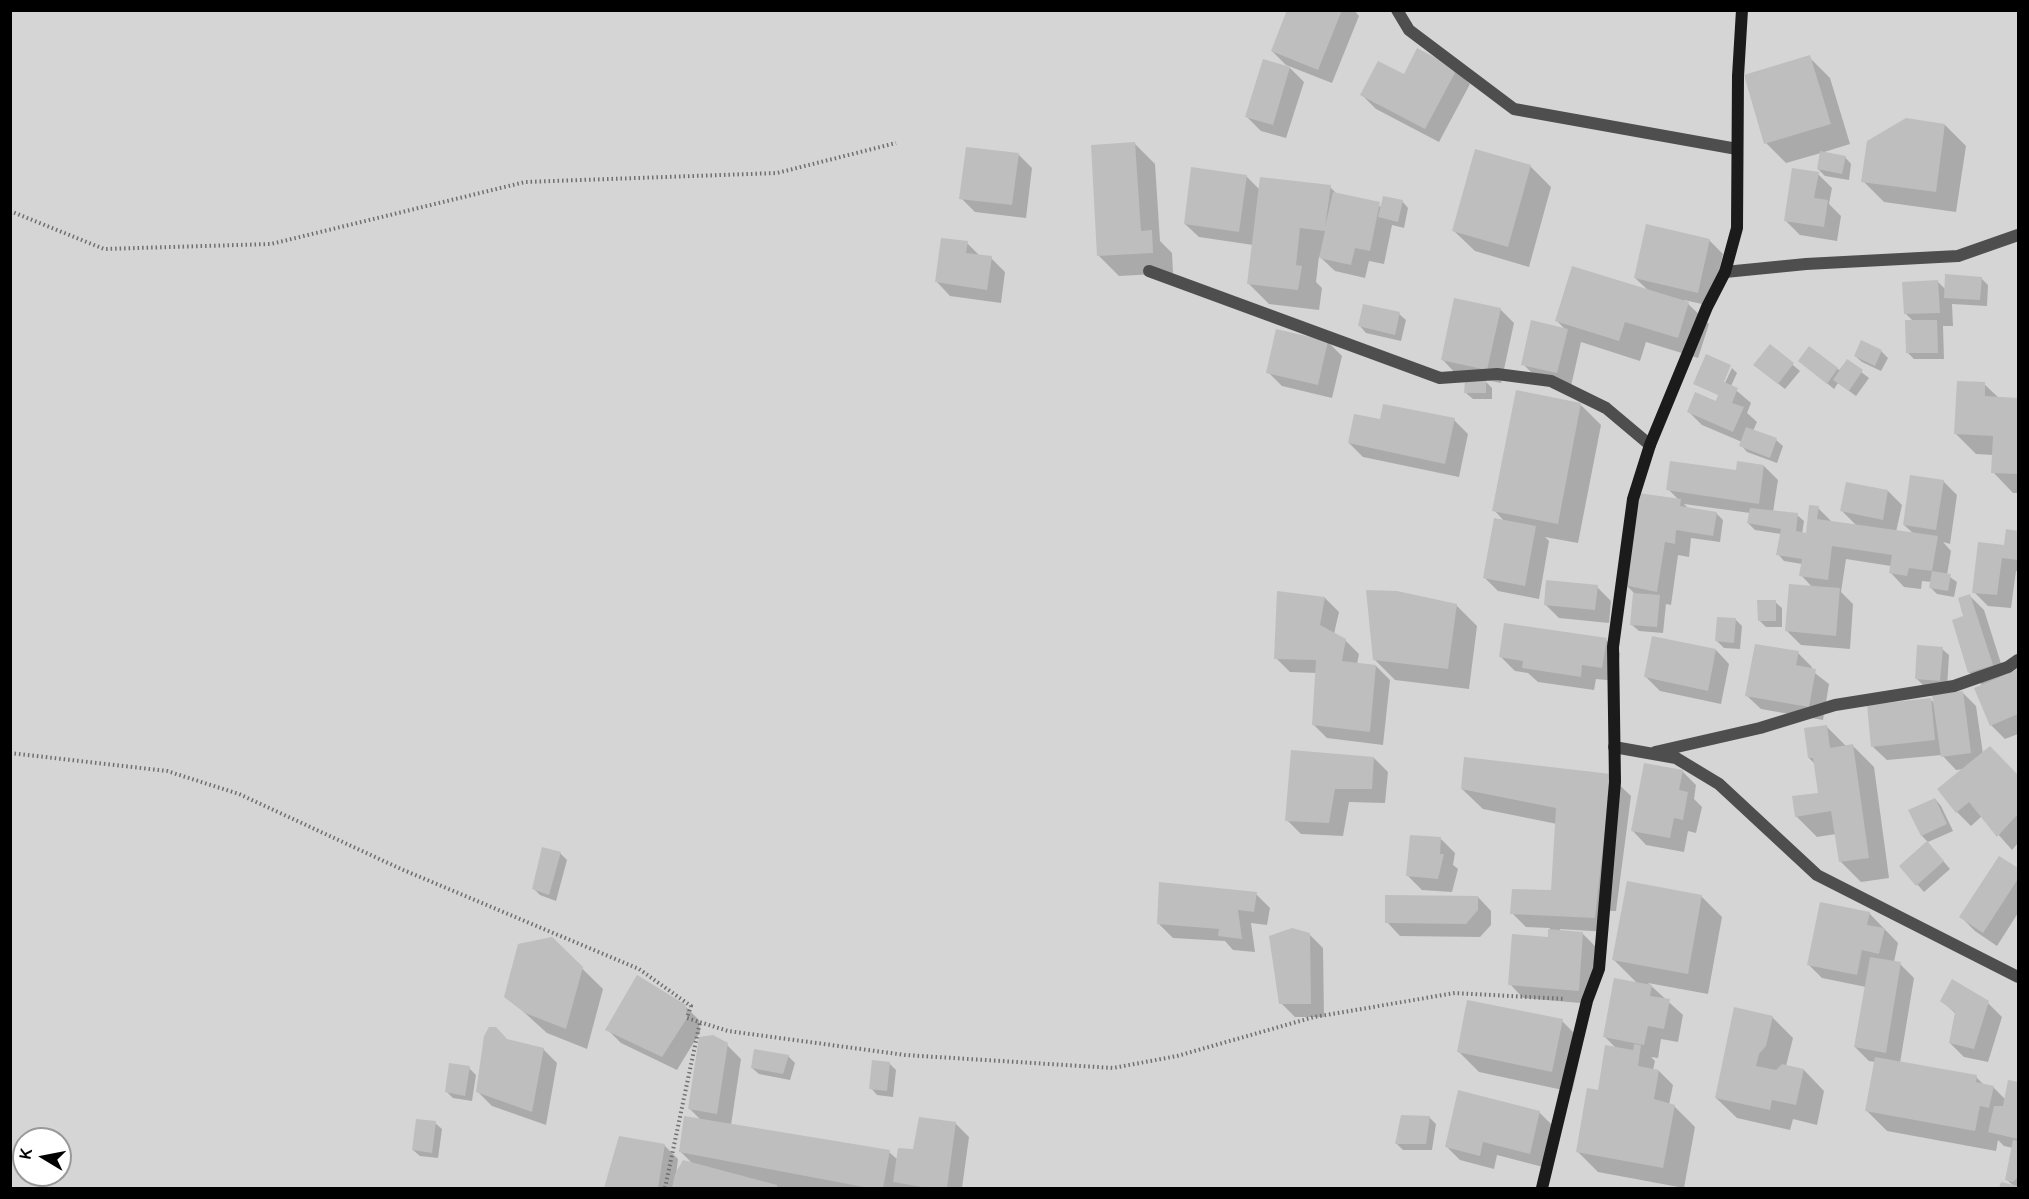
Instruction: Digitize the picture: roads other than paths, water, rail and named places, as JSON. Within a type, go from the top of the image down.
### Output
[{"type":"street","points":[[1397,10],[1409,30],[1514,109],[1737,149]]},
{"type":"street","points":[[1542,1188],[1587,1000],[1599,969],[1615,782],[1612,647],[1622,563],[1633,499],[1650,445],[1707,307],[1725,272],[1737,228],[1737,149],[1742,10]]},
{"type":"street","points":[[1725,272],[1806,264],[1958,256],[2019,235]]},
{"type":"street","points":[[1149,271],[1440,378],[1497,374],[1551,381],[1606,408],[1650,445]]},
{"type":"street","points":[[1649,753],[1760,728],[1835,705],[1954,686],[2008,667],[2019,660]]},
{"type":"street","points":[[1614,747],[1676,758],[1719,784],[1817,875],[2019,977]]}]
